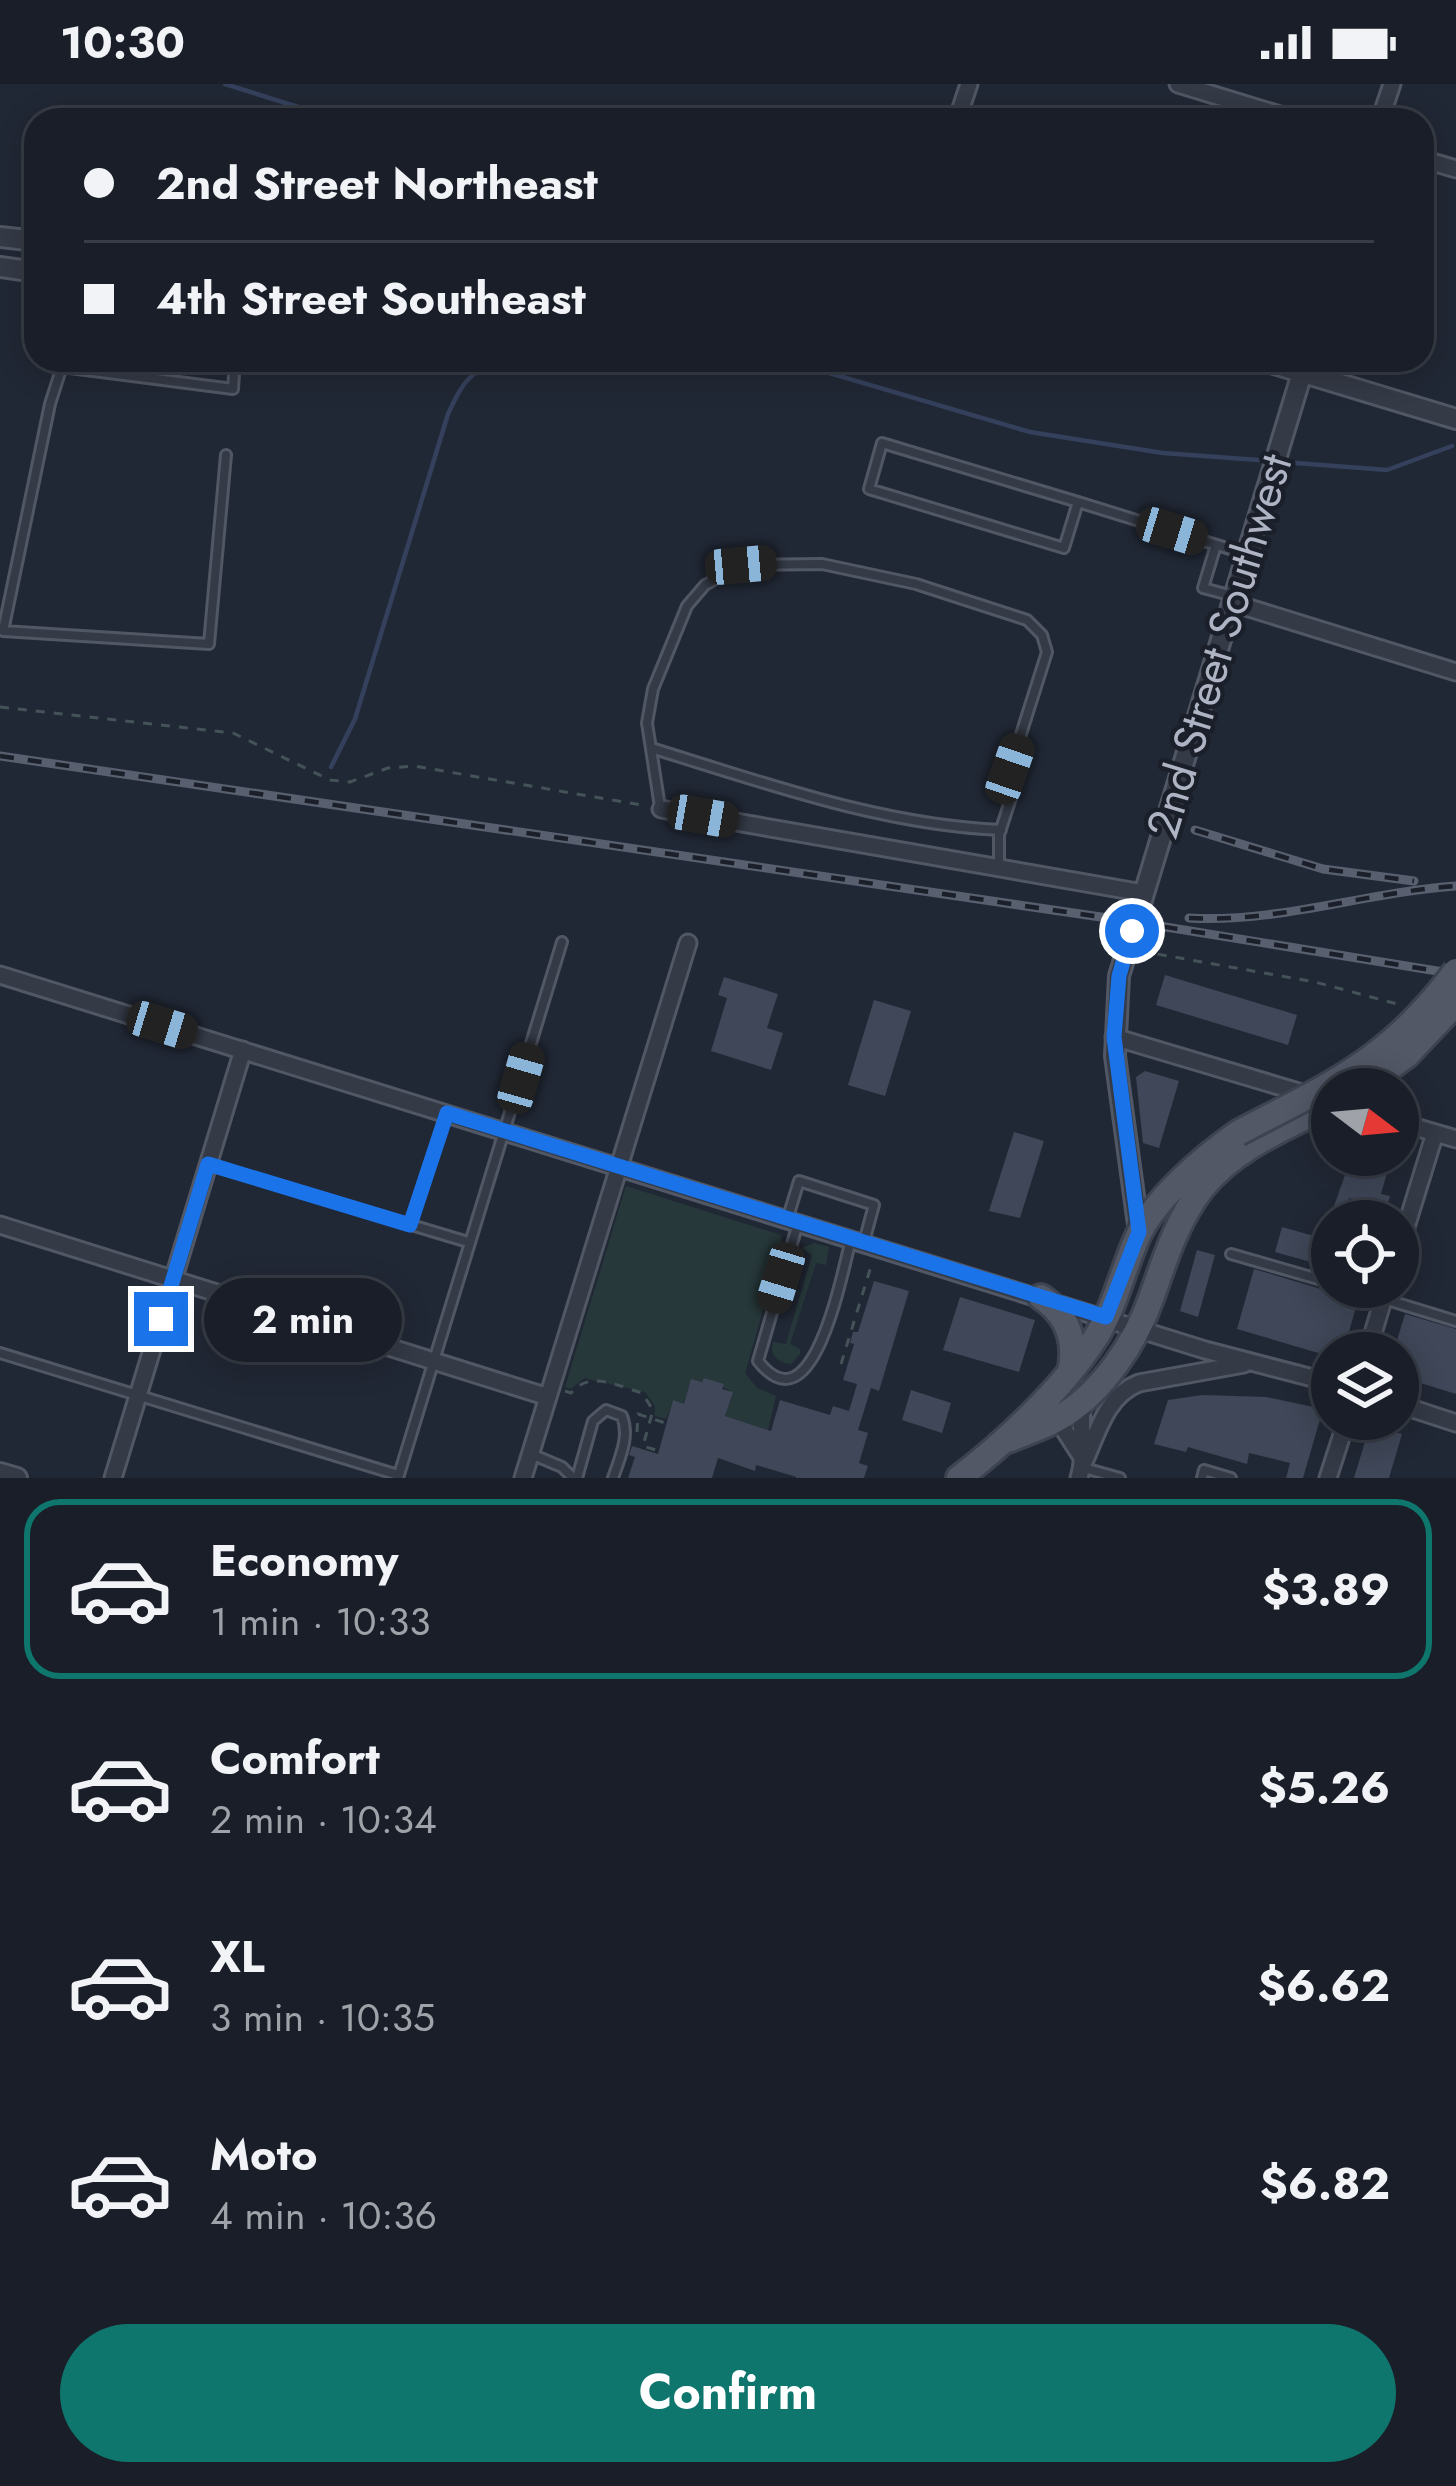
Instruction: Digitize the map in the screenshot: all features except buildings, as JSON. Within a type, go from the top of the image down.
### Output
[{"type":"main road","points":[[1008,1440],[1058,1420],[1083,1401],[1140,1327],[1181,1223],[1202,1188],[1243,1141],[1361,1067],[1413,1022],[1456,971]]},
{"type":"main road","points":[[1389,1068],[1456,1003]]},
{"type":"main road","points":[[959,1478],[1008,1440],[1070,1372],[1106,1317],[1139,1232],[1203,1159],[1311,1112]]},
{"type":"main road","points":[[1041,1297],[1058,1310],[1069,1329],[1070,1372]]},
{"type":"street","points":[[1178,84],[1257,108]]},
{"type":"street","name":"2nd Street Southwest","points":[[1139,1232],[1114,1037],[1116,997],[1143,893],[1302,372]]},
{"type":"street","points":[[1322,372],[1456,418]]},
{"type":"street","points":[[1234,600],[1456,672]]},
{"type":"street","points":[[661,808],[1143,893]]},
{"type":"street","points":[[528,1477],[548,1397],[688,943]]},
{"type":"street","points":[[0,975],[1311,1377]]},
{"type":"street","points":[[1114,1037],[1311,1097]]},
{"type":"street","points":[[113,1478],[244,1050]]},
{"type":"street","points":[[1419,1128],[1456,1139]]},
{"type":"street","points":[[1414,1200],[1435,1133]]},
{"type":"street","points":[[1132,1175],[1181,1223]]},
{"type":"street","points":[[0,1225],[548,1397]]},
{"type":"street","points":[[1082,1469],[1108,1408],[1125,1389],[1253,1362]]},
{"type":"street","points":[[1045,1396],[1082,1469]]},
{"type":"street","points":[[1082,1469],[1083,1401]]},
{"type":"street","points":[[1419,1411],[1456,1423]]},
{"type":"street","points":[[1328,1478],[1340,1440]]},
{"type":"street","points":[[0,1473],[16,1478]]},
{"type":"lane","points":[[60,372],[3,631],[208,644],[226,455]]},
{"type":"lane","points":[[117,372],[233,389],[234,372]]},
{"type":"lane","points":[[1078,502],[1064,548],[869,489],[882,443],[1078,502],[1247,554]]},
{"type":"lane","points":[[1216,544],[1203,588],[1234,600]]},
{"type":"lane","points":[[661,808],[647,723],[653,689],[687,605],[705,585],[741,565],[822,564],[916,584],[1027,620],[1042,635],[1047,652],[1010,769],[1015,786],[1001,830],[999,866]]},
{"type":"lane","points":[[651,748],[808,797],[955,826],[1001,830]]},
{"type":"lane","points":[[0,1353],[398,1477],[430,1360],[562,942]]},
{"type":"lane","points":[[410,1225],[447,1113]]},
{"type":"lane","points":[[208,1164],[468,1242]]},
{"type":"lane","points":[[799,1181],[874,1205],[858,1240],[817,1358],[803,1374],[785,1378],[766,1371],[758,1361],[759,1345],[799,1181]]},
{"type":"lane","points":[[1231,1253],[1311,1277]]},
{"type":"lane","points":[[1419,1306],[1456,1321]]},
{"type":"lane","points":[[531,1454],[575,1478],[593,1421],[606,1410],[622,1416],[625,1425],[614,1478]]},
{"type":"lane","points":[[1082,1469],[1120,1478]]},
{"type":"lane","points":[[1202,1478],[1204,1470],[1231,1478]]},
{"type":"path","points":[[0,707],[233,733],[330,780],[350,782],[388,768],[414,766],[661,808]]},
{"type":"path","points":[[1130,938],[1142,951],[1316,982],[1415,1008]]},
{"type":"path","points":[[841,1364],[872,1263]]},
{"type":"path","points":[[865,1285],[872,1285]]},
{"type":"path","points":[[638,1414],[665,1423]]},
{"type":"shaded area","points":[[626,1186],[781,1235],[745,1373],[757,1388],[776,1396],[768,1430],[725,1416],[732,1392],[705,1378],[691,1380],[684,1404],[673,1401],[666,1419],[655,1416],[655,1406],[645,1392],[584,1378],[571,1389],[565,1387]]},
{"type":"shaded area","points":[[814,1243],[829,1247],[826,1265],[816,1263],[790,1344],[800,1354],[786,1363],[774,1354],[773,1342],[786,1344],[812,1255],[801,1248]]},
{"type":"waterway","points":[[225,84],[301,108]]},
{"type":"waterway","points":[[331,767],[355,719],[448,414],[460,390],[478,372]]},
{"type":"waterway","points":[[826,372],[1030,432],[1163,453],[1258,460]]},
{"type":"waterway","points":[[1296,463],[1387,470],[1452,446]]},
{"type":"railway","points":[[0,756],[1135,922],[1456,974]]},
{"type":"railway","points":[[1195,830],[1323,869],[1414,881]]},
{"type":"railway","points":[[1189,918],[1290,912],[1456,886]]},
{"type":"route","points":[[161,1319],[208,1164],[410,1225],[447,1113],[1106,1317],[1139,1232],[1114,1037],[1119,976],[1132,931]]}]
